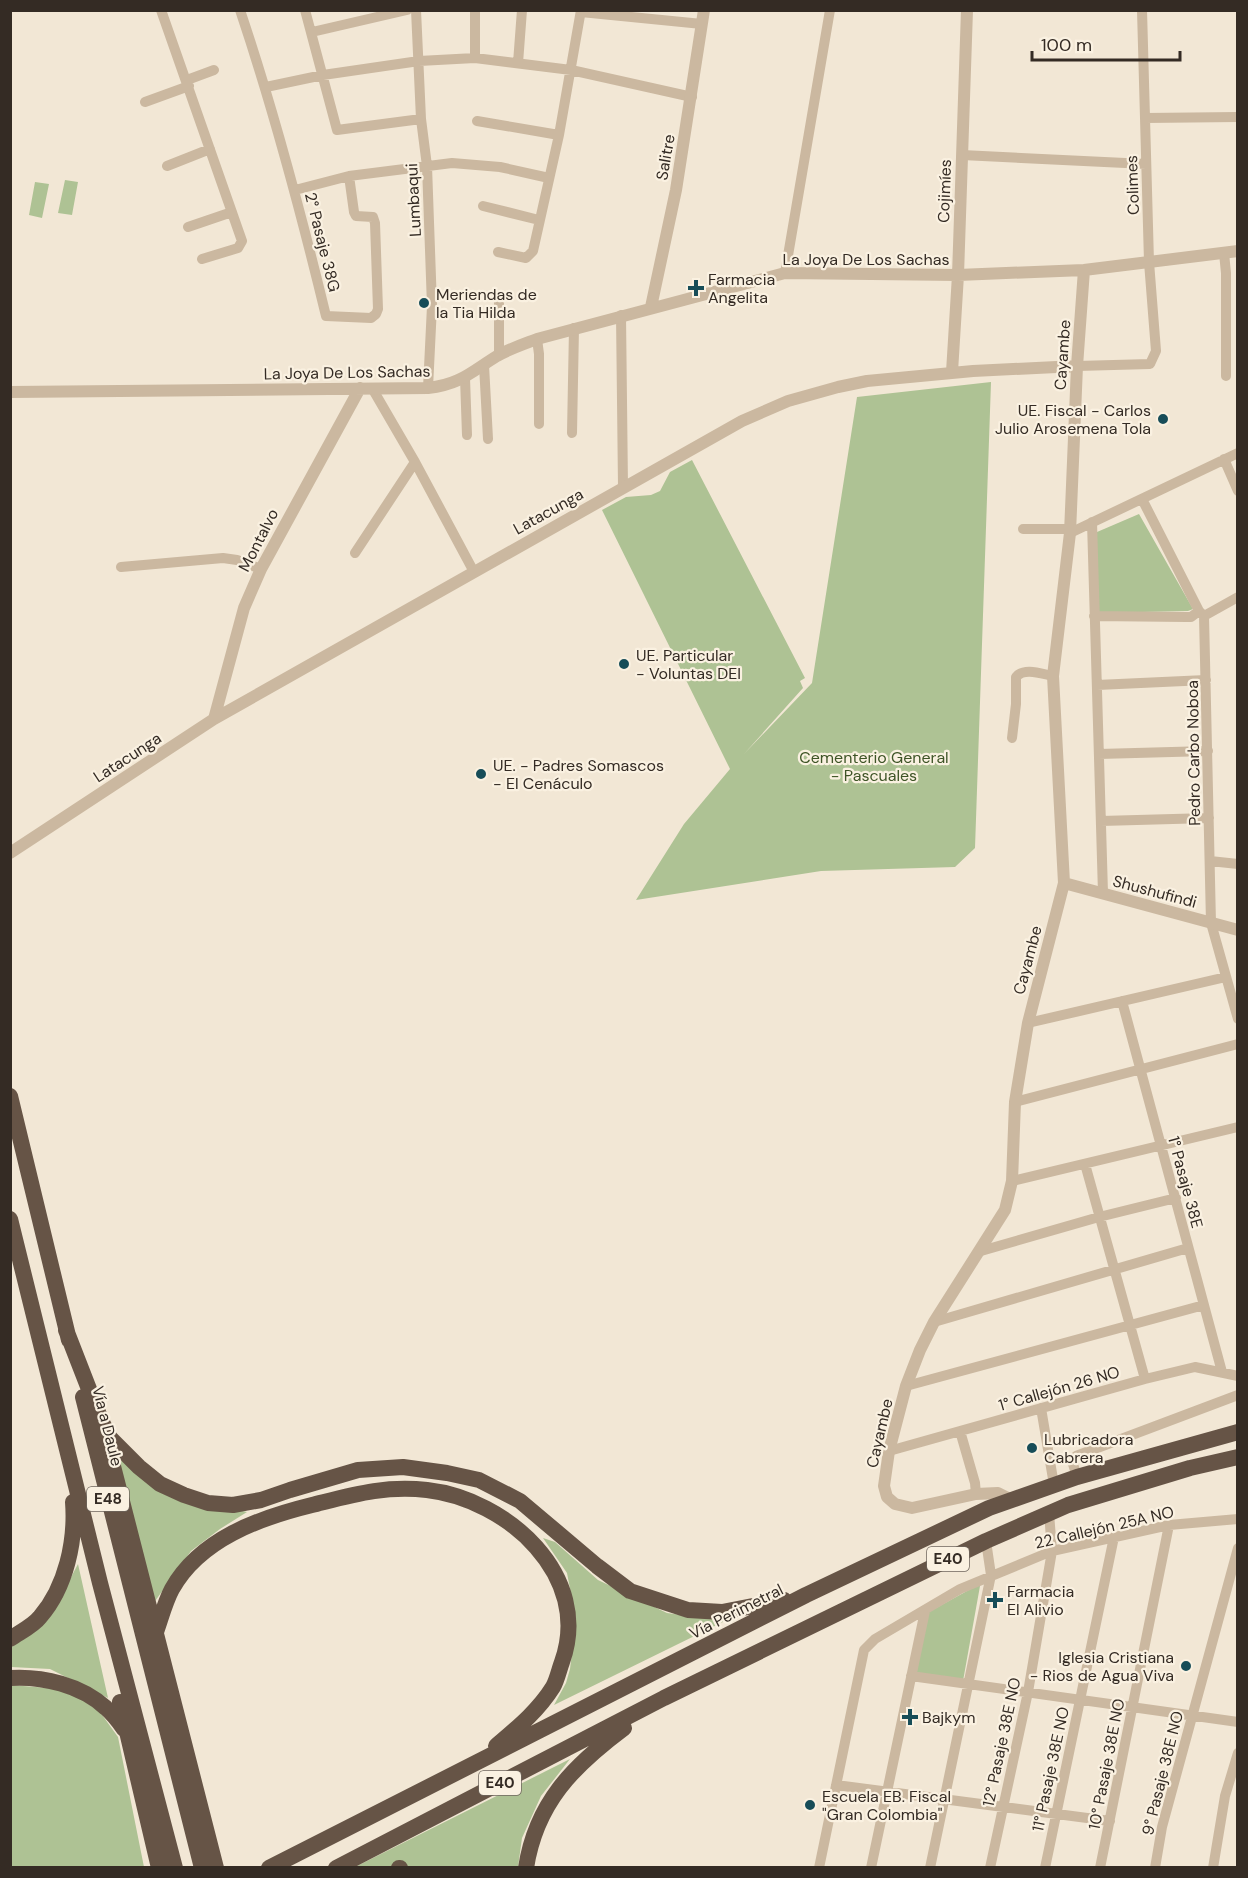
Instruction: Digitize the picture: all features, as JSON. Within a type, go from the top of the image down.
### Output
[{"type":"highway","name":"Vía a Daule","points":[[10,1096],[134,1604],[202,1868]]},
{"type":"highway","name":"E48","points":[[10,1219],[100,1583],[175,1868]]},
{"type":"highway","points":[[66,1330],[110,1438],[153,1478],[184,1495],[208,1503],[233,1505],[261,1500],[358,1470],[403,1467],[447,1473],[479,1480],[520,1501],[630,1591],[669,1605],[688,1610],[722,1612],[806,1595]]},
{"type":"highway","points":[[101,1419],[216,1868]]},
{"type":"highway","name":"Vía Perimetral","points":[[269,1868],[806,1595],[988,1508],[1077,1477],[1238,1432]]},
{"type":"highway","name":"E40","points":[[336,1868],[664,1698],[986,1540],[1068,1505],[1190,1468],[1238,1457]]},
{"type":"highway","points":[[10,1639],[39,1619],[54,1598],[65,1570],[72,1540],[74,1512],[69,1459]]},
{"type":"highway","points":[[156,1632],[172,1589],[192,1562],[219,1540],[244,1527],[298,1508],[373,1490],[403,1488],[430,1490],[469,1501],[506,1520],[521,1531],[539,1551],[557,1576],[569,1614],[567,1648],[554,1685],[533,1713],[477,1763]]},
{"type":"highway","points":[[100,1583],[115,1680],[159,1868]]},
{"type":"highway","points":[[134,1604],[156,1632]]},
{"type":"highway","points":[[10,1678],[32,1677],[89,1695],[107,1708],[126,1731]]},
{"type":"highway","points":[[526,1868],[529,1846],[544,1808],[570,1773],[595,1749],[664,1698]]},
{"type":"street","points":[[161,10],[242,244],[238,248],[202,259]]},
{"type":"street","name":"2° Pasaje 38G","points":[[240,10],[266,87],[295,190],[326,316],[371,318],[378,309],[375,223],[373,217],[356,216],[349,176]]},
{"type":"street","points":[[305,10],[337,130],[421,119]]},
{"type":"street","points":[[312,32],[407,10]]},
{"type":"street","name":"Lumbaqui","points":[[416,10],[421,119],[427,166],[432,306],[429,388]]},
{"type":"street","points":[[475,10],[475,58]]},
{"type":"street","points":[[518,63],[522,10]]},
{"type":"street","name":"Salitre","points":[[651,307],[676,190],[704,10]]},
{"type":"street","points":[[785,273],[830,10]]},
{"type":"street","name":"Cojimíes","points":[[952,372],[958,276],[967,10]]},
{"type":"street","name":"Colimes","points":[[1142,10],[1154,358]]},
{"type":"street","points":[[498,252],[525,258],[533,251],[559,135],[581,11],[702,24]]},
{"type":"street","points":[[266,87],[323,75],[419,61],[475,58],[571,70],[692,97]]},
{"type":"street","points":[[145,102],[214,70]]},
{"type":"street","points":[[1145,118],[1238,117]]},
{"type":"street","points":[[477,121],[559,135]]},
{"type":"street","points":[[167,166],[210,149]]},
{"type":"street","points":[[962,155],[1146,164]]},
{"type":"street","points":[[295,190],[349,176],[452,163],[500,167],[549,178]]},
{"type":"street","points":[[483,206],[539,220]]},
{"type":"street","points":[[188,227],[232,212]]},
{"type":"street","name":"La Joya De Los Sachas","points":[[10,392],[429,388],[447,385],[465,378],[499,355],[537,339],[785,273],[958,276],[1084,270],[1238,251]]},
{"type":"street","points":[[1224,253],[1226,376]]},
{"type":"street","name":"Cayambe","points":[[1012,1500],[998,1493],[976,1494],[912,1508],[895,1504],[887,1497],[884,1486],[889,1451],[906,1386],[920,1350],[934,1322],[1005,1210],[1012,1181],[1015,1102],[1028,1023],[1064,883],[1053,676],[1070,531],[1077,366],[1084,270]]},
{"type":"street","points":[[499,303],[499,355]]},
{"type":"street","points":[[621,315],[623,487]]},
{"type":"street","points":[[572,434],[574,328]]},
{"type":"street","points":[[537,339],[539,424]]},
{"type":"street","name":"Latacunga","points":[[10,853],[214,720],[623,487],[742,421],[788,401],[867,381],[952,372],[1150,364],[1154,358]]},
{"type":"street","points":[[484,364],[488,439]]},
{"type":"street","points":[[465,378],[467,435]]},
{"type":"street","points":[[366,388],[415,462],[474,572]]},
{"type":"street","name":"Montalvo","points":[[214,720],[244,609],[261,569],[366,388]]},
{"type":"street","points":[[1023,529],[1070,531],[1238,453]]},
{"type":"street","points":[[1224,459],[1238,491]]},
{"type":"street","points":[[355,553],[415,462]]},
{"type":"street","name":"Pedro Carbo Noboa","points":[[1142,499],[1202,614],[1206,680],[1211,923],[1238,1019]]},
{"type":"street","points":[[1092,522],[1103,893]]},
{"type":"street","points":[[121,567],[224,558],[261,569]]},
{"type":"street","points":[[1094,616],[1186,618],[1202,614],[1238,597]]},
{"type":"street","points":[[1012,738],[1016,677],[1019,672],[1053,676]]},
{"type":"street","points":[[1096,685],[1206,680]]},
{"type":"street","points":[[1099,754],[1208,751]]},
{"type":"street","points":[[1101,821],[1209,818]]},
{"type":"street","points":[[1210,861],[1238,864]]},
{"type":"street","name":"Shushufindi","points":[[1064,883],[1238,930]]},
{"type":"street","points":[[1028,1023],[1226,977]]},
{"type":"street","name":"1° Pasaje 38E","points":[[1122,1001],[1222,1372]]},
{"type":"street","points":[[1015,1102],[1238,1044]]},
{"type":"street","points":[[1012,1181],[1238,1127]]},
{"type":"street","points":[[1085,1164],[1145,1379]]},
{"type":"street","points":[[981,1251],[1099,1217],[1176,1198]]},
{"type":"street","points":[[934,1322],[1188,1248]]},
{"type":"street","points":[[906,1386],[1204,1305]]},
{"type":"street","name":"1° Callejón 26 NO","points":[[889,1451],[1195,1367],[1238,1376]]},
{"type":"street","points":[[1077,1477],[1074,1464],[1076,1456],[1238,1395]]},
{"type":"street","points":[[1041,1408],[1054,1485]]},
{"type":"street","points":[[960,1431],[976,1494]]},
{"type":"street","name":"12° Pasaje 38E NO","points":[[990,1868],[1028,1692],[1052,1551],[1049,1513]]},
{"type":"street","name":"22 Callejón 25A NO","points":[[819,1868],[864,1650],[889,1629],[925,1611],[960,1589],[1052,1551],[1169,1525],[1238,1519]]},
{"type":"street","name":"10° Pasaje 38E NO","points":[[1100,1868],[1169,1525]]},
{"type":"street","name":"11° Pasaje 38E NO","points":[[1045,1868],[1114,1537]]},
{"type":"street","points":[[930,1868],[991,1575],[986,1540]]},
{"type":"street","name":"9° Pasaje 38E NO","points":[[1155,1868],[1162,1827],[1238,1548]]},
{"type":"street","points":[[871,1868],[925,1611]]},
{"type":"street","points":[[911,1676],[1238,1722]]},
{"type":"street","points":[[1212,1868],[1225,1796],[1238,1753]]},
{"type":"street","points":[[836,1785],[1110,1821]]},
{"type":"green space","points":[[65,180],[78,182],[72,215],[58,213]]},
{"type":"green space","points":[[35,182],[49,184],[42,218],[29,215]]},
{"type":"green space","name":"Cementerio General - Pascuales","points":[[991,382],[975,848],[955,867],[821,871],[636,900],[684,824],[730,769],[602,510],[626,497],[651,495],[660,491],[670,472],[692,460],[805,678],[800,681],[803,688],[744,754],[812,683],[857,397]]},
{"type":"green space","points":[[1139,514],[1193,609],[1097,613],[1097,532]]},
{"type":"green space","points":[[111,1445],[168,1495],[247,1512],[191,1551],[153,1604]]},
{"type":"green space","points":[[543,1538],[555,1542],[598,1580],[667,1613],[725,1621],[554,1705],[566,1683],[570,1669],[576,1620],[567,1573]]},
{"type":"green space","points":[[78,1564],[108,1698],[50,1669],[11,1667],[10,1648],[38,1629],[60,1598]]},
{"type":"green space","points":[[976,1586],[980,1586],[963,1681],[916,1674],[927,1613]]},
{"type":"green space","points":[[10,1685],[49,1688],[73,1693],[100,1712],[118,1737],[144,1867],[11,1867]]},
{"type":"green space","points":[[570,1759],[541,1796],[522,1838],[518,1867],[357,1866]]},
{"type":"place","name":"Farmacia Angelita","points":[[696,288]]},
{"type":"place","name":"Meriendas de la Tia Hilda","points":[[424,303]]},
{"type":"place","name":"UE. Fiscal - Carlos Julio Arosemena Tola","points":[[1163,419]]},
{"type":"place","name":"UE. Particular - Voluntas DEI","points":[[624,664]]},
{"type":"place","name":"UE. - Padres Somascos - El Cenáculo","points":[[481,774]]},
{"type":"place","name":"Lubricadora Cabrera","points":[[1032,1448]]},
{"type":"place","name":"Farmacia El Alivio","points":[[995,1600]]},
{"type":"place","name":"Iglesia Cristiana - Rios de Agua Viva","points":[[1186,1666]]},
{"type":"place","name":"Bajkym","points":[[910,1717]]},
{"type":"place","name":"Escuela EB. Fiscal \"Gran Colombia\"","points":[[810,1805]]}]
